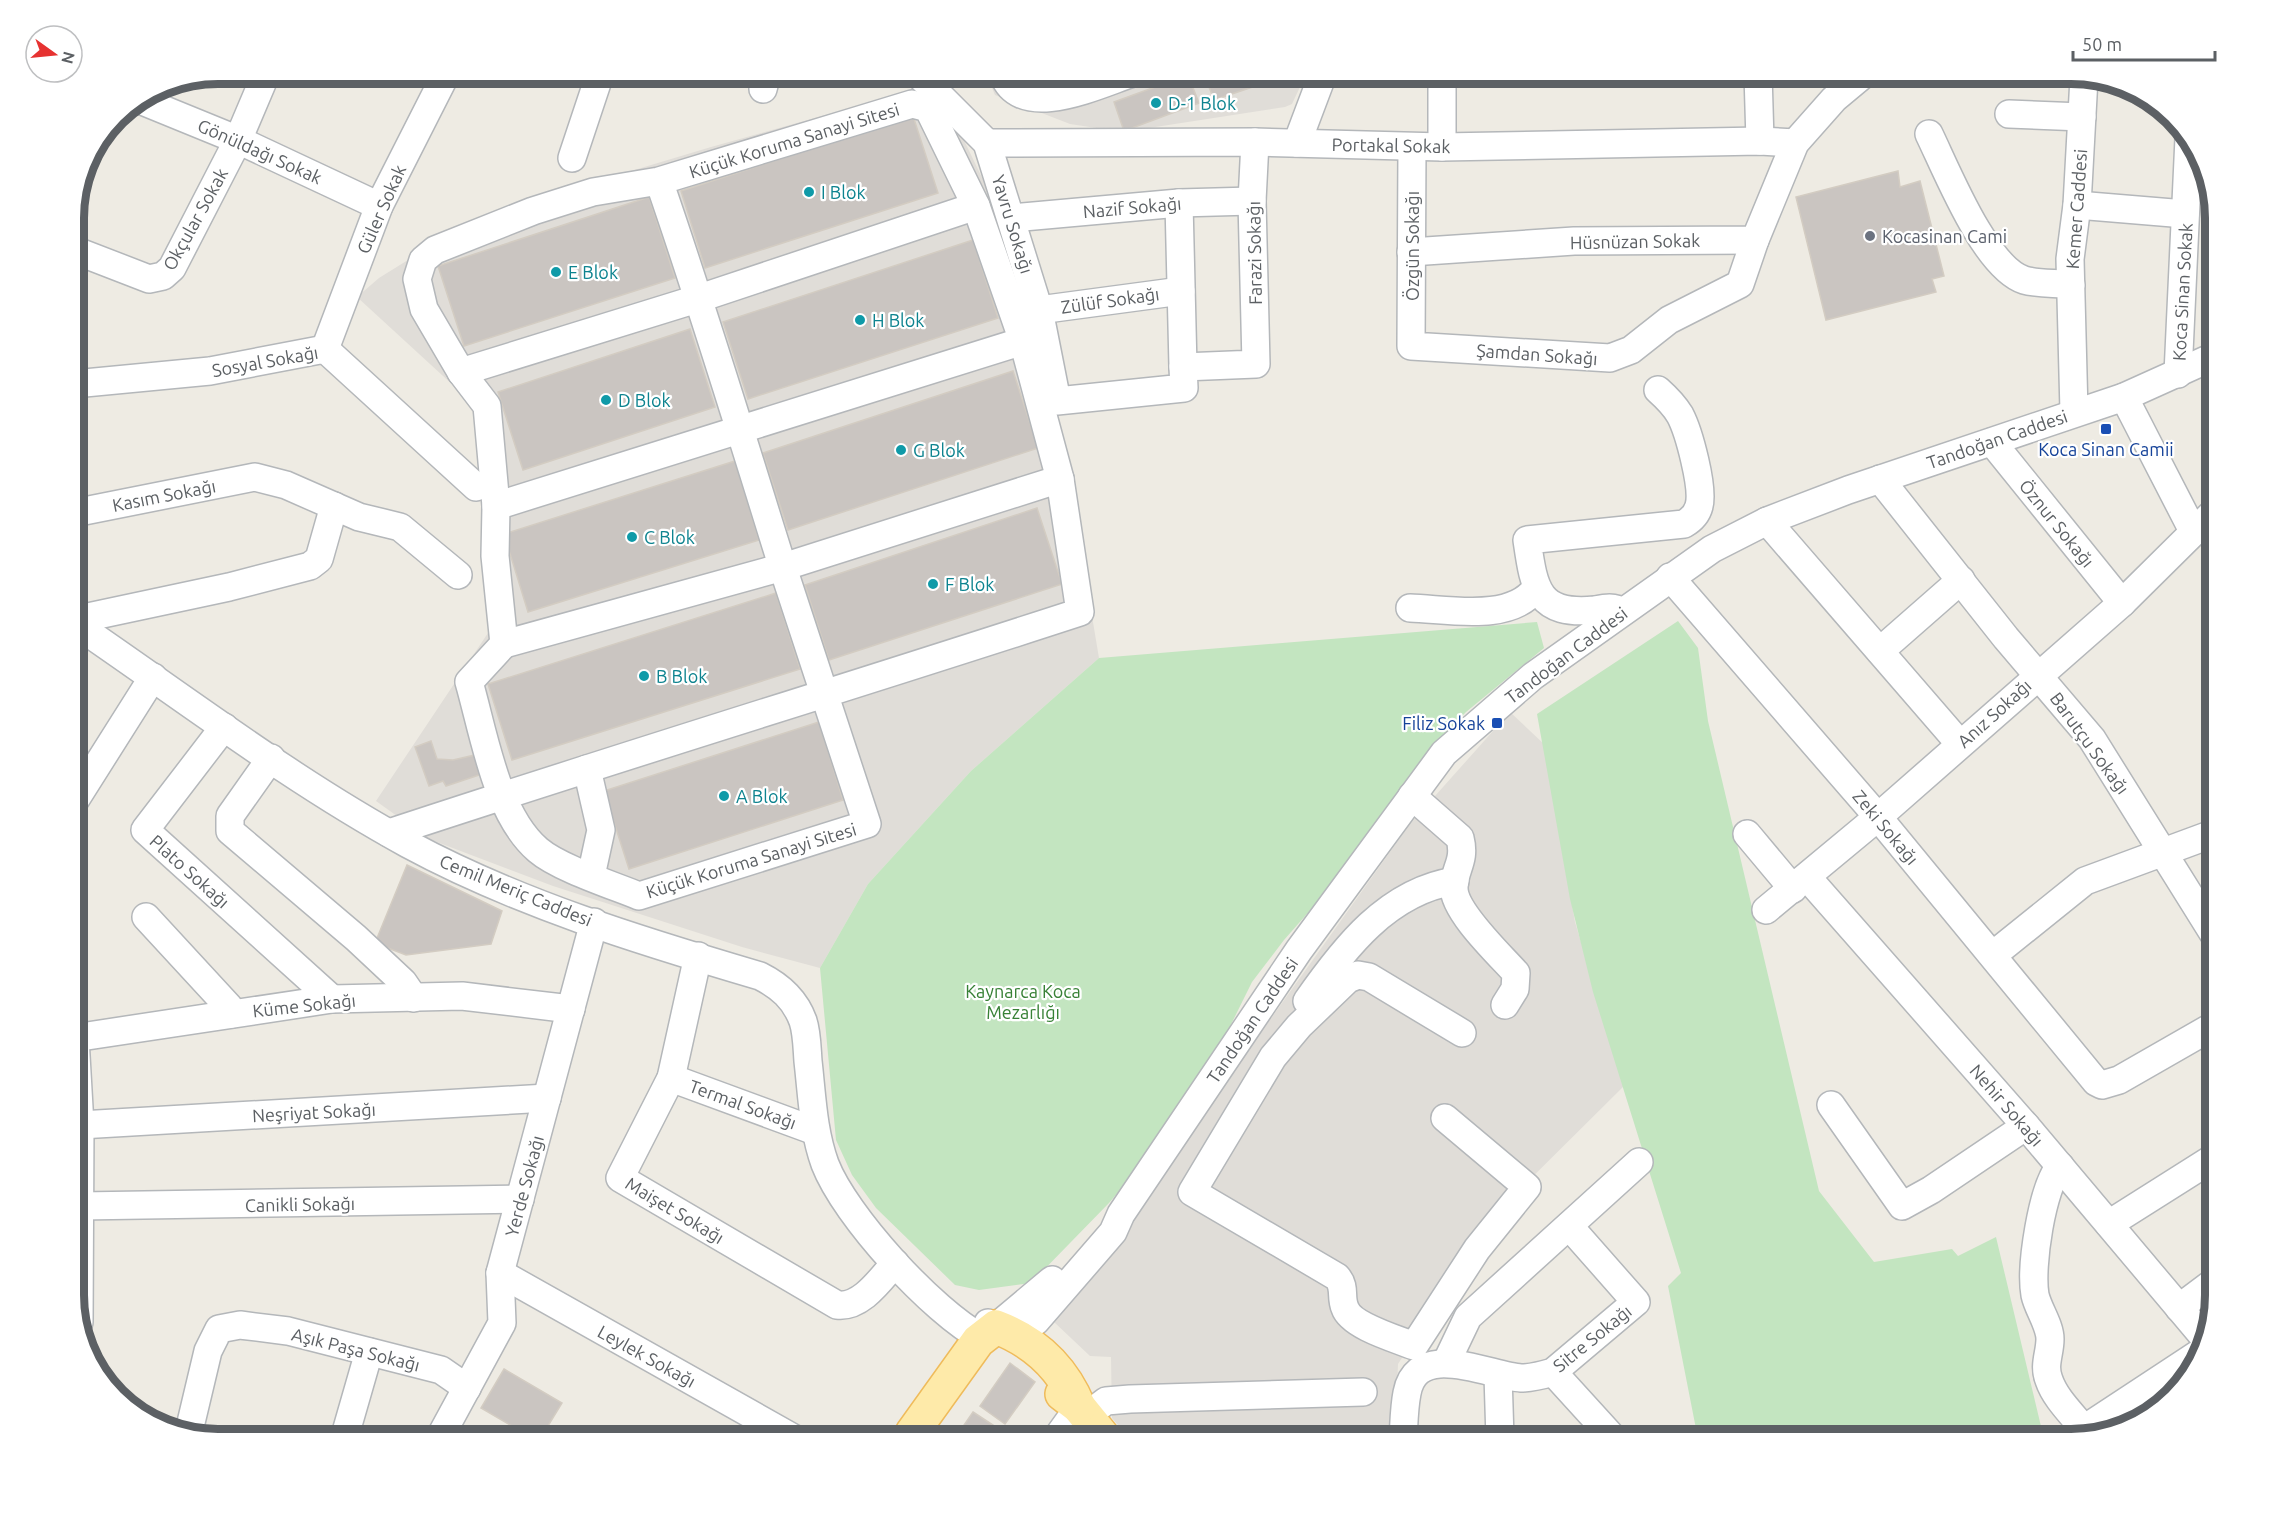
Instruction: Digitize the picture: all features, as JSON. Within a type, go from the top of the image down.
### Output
[{"type":"main road","name":"Cemil Meriç Caddesi","points":[[999,1335],[1090,1421]]},
{"type":"main road","points":[[916,1429],[999,1335]]},
{"type":"main road","points":[[931,1429],[999,1335]]},
{"type":"street","name":"Okçular Sokak","points":[[84,254],[149,279],[163,276],[172,268],[238,140],[262,84]]},
{"type":"street","name":"Güler Sokak","points":[[325,349],[379,206],[441,84]]},
{"type":"street","points":[[572,158],[597,84]]},
{"type":"street","name":"Yavru Sokağı","points":[[928,84],[987,143],[1039,310],[1057,401],[1184,388],[1183,367]]},
{"type":"street","points":[[1007,84],[1016,93],[1039,98],[1075,93],[1101,84]]},
{"type":"street","points":[[1297,143],[1319,84]]},
{"type":"street","points":[[1442,84],[1442,147]]},
{"type":"street","points":[[1758,84],[1760,141]]},
{"type":"street","points":[[1755,240],[1795,143],[1850,84]]},
{"type":"street","name":"Kemer Caddesi","points":[[2074,412],[2071,238],[2077,205],[2084,85]]},
{"type":"street","name":"Gönüldağı Sokak","points":[[149,104],[238,140],[379,206]]},
{"type":"street","name":"Küçük Koruma Sanayi Sitesi","points":[[389,833],[502,796],[586,769],[825,695],[1080,612],[1060,480],[1023,341],[976,206],[928,108],[912,104],[659,181],[593,192],[533,211],[435,250],[423,260],[417,279],[424,309],[461,372],[487,406],[495,506],[495,556],[504,644],[469,682],[502,796],[518,826],[539,851],[639,896],[867,824],[825,695],[783,567],[700,298],[659,181]]},
{"type":"street","points":[[2009,114],[2082,117]]},
{"type":"street","points":[[1929,134],[1980,236],[2004,269],[2024,280],[2071,285]]},
{"type":"street","name":"Portakal Sokak","points":[[987,143],[1255,142],[1412,147],[1760,141],[1795,143]]},
{"type":"street","name":"Farazi Sokağı","points":[[1183,367],[1256,364],[1252,201],[1255,142]]},
{"type":"street","name":"Özgün Sokağı","points":[[1411,346],[1412,147]]},
{"type":"street","name":"Koca Sinan Sokak","points":[[2178,374],[2188,154]]},
{"type":"street","name":"Nazif Sokağı","points":[[1012,218],[1179,203],[1252,201]]},
{"type":"street","points":[[1179,203],[1183,367]]},
{"type":"street","points":[[2077,205],[2185,214]]},
{"type":"street","points":[[461,372],[700,298],[976,206]]},
{"type":"street","name":"Hüsnüzan Sokak","points":[[1411,252],[1574,241],[1755,240]]},
{"type":"street","name":"Şamdan Sokağı","points":[[1411,346],[1610,358],[1631,350],[1669,320],[1740,284],[1755,240]]},
{"type":"street","name":"Zülüf Sokağı","points":[[1039,310],[1181,291]]},
{"type":"street","points":[[495,506],[1023,341]]},
{"type":"street","name":"Sosyal Sokağı","points":[[84,383],[210,371],[325,349],[476,487]]},
{"type":"street","name":"Tandoğan Caddesi","points":[[999,1335],[1021,1308],[1062,1270],[1102,1225],[1120,1214],[1299,950],[1444,753],[1533,676],[1712,549],[1767,521],[1880,479],[2124,397],[2205,361]]},
{"type":"street","points":[[1622,612],[1612,608],[1570,612],[1545,601],[1536,588],[1527,540],[1684,524],[1697,512],[1700,500],[1695,463],[1685,428],[1675,408],[1658,390]]},
{"type":"street","points":[[2124,397],[2193,531]]},
{"type":"street","name":"Öznur Sokağı","points":[[1992,442],[2121,603]]},
{"type":"street","name":"Kasım Sokağı","points":[[84,511],[255,477],[286,485],[334,506]]},
{"type":"street","name":"Barutçu Sokağı","points":[[1880,479],[2092,739],[2205,919]]},
{"type":"street","points":[[504,644],[783,567],[1060,480]]},
{"type":"street","points":[[84,620],[310,566],[319,559],[334,506],[359,517],[400,527],[458,575]]},
{"type":"street","name":"Anız Sokağı","points":[[1766,910],[1878,817],[2121,603],[2205,520]]},
{"type":"street","points":[[1767,521],[1960,744]]},
{"type":"street","name":"Zeki Sokağı","points":[[1670,577],[1878,817],[2096,1082],[2102,1085],[2119,1080],[2205,1031]]},
{"type":"street","points":[[1880,651],[1961,580]]},
{"type":"street","points":[[1410,608],[1479,610],[1508,608],[1522,602],[1536,588]]},
{"type":"street","name":"Cemil Meriç Caddesi","points":[[84,629],[224,727],[389,833],[481,878],[594,922],[760,975],[782,989],[796,1006],[804,1024],[815,1131],[831,1178],[850,1207],[896,1263],[949,1316],[999,1335]]},
{"type":"street","points":[[84,768],[153,677]]},
{"type":"street","name":"Plato Sokağı","points":[[224,727],[145,830],[332,999]]},
{"type":"street","points":[[271,758],[230,816],[230,831],[356,938],[403,982],[414,998]]},
{"type":"street","points":[[586,769],[601,830],[591,876]]},
{"type":"street","points":[[1412,796],[1460,838],[1463,856],[1455,881],[1458,904],[1516,973],[1515,989],[1505,1005]]},
{"type":"street","name":"Nehir Sokağı","points":[[1747,834],[1800,883],[2026,1126],[2199,1332]]},
{"type":"street","points":[[1993,955],[2085,881],[2205,837]]},
{"type":"street","points":[[1299,1026],[1303,1006],[1321,980],[1385,910],[1414,892],[1455,881]]},
{"type":"street","points":[[146,917],[229,1007],[231,1014]]},
{"type":"street","name":"Yerde Sokağı","points":[[445,1429],[502,1323],[500,1273],[594,922]]},
{"type":"street","name":"Maişet Sokağı","points":[[698,957],[671,1078],[620,1178],[837,1305],[847,1307],[859,1301],[896,1263]]},
{"type":"street","points":[[1445,1118],[1527,1187],[1477,1249],[1414,1346],[1354,1320],[1346,1310],[1343,1286],[1337,1277],[1192,1192],[1273,1057],[1299,1026],[1348,979],[1364,975],[1462,1033]]},
{"type":"street","name":"Küme Sokağı","points":[[84,1036],[332,999],[462,996],[571,1009]]},
{"type":"street","name":"Termal Sokağı","points":[[671,1078],[815,1131]]},
{"type":"street","name":"Neşriyat Sokağı","points":[[84,1125],[547,1098]]},
{"type":"street","points":[[1831,1105],[1902,1206],[1931,1190],[2026,1126]]},
{"type":"street","points":[[1404,1429],[1407,1391],[1416,1376],[1427,1366],[1446,1363],[1468,1317],[1639,1162]]},
{"type":"street","points":[[2109,1224],[2205,1164]]},
{"type":"street","points":[[2060,1166],[2051,1178],[2044,1198],[2034,1273],[2035,1293],[2050,1339],[2046,1362],[2049,1381],[2082,1428]]},
{"type":"street","name":"Canikli Sokağı","points":[[84,1216],[520,1199]]},
{"type":"street","name":"Cemil Meriç Caddesi","points":[[850,1207],[950,1298],[999,1335]]},
{"type":"street","name":"Sitre Sokağı","points":[[1446,1363],[1467,1365],[1498,1375],[1532,1377],[1553,1372],[1636,1302],[1569,1226]]},
{"type":"street","name":"Leylek Sokağı","points":[[500,1273],[776,1429]]},
{"type":"street","points":[[2179,1308],[2205,1289]]},
{"type":"street","name":"Aşık Paşa Sokağı","points":[[185,1424],[208,1351],[219,1329],[240,1325],[288,1331],[441,1370],[467,1388]]},
{"type":"street","points":[[347,1429],[369,1352]]},
{"type":"street","points":[[2092,1427],[2186,1362]]},
{"type":"street","points":[[1553,1372],[1604,1429]]},
{"type":"street","points":[[1498,1375],[1500,1429]]},
{"type":"street","points":[[1076,1429],[1090,1421],[1106,1401],[1363,1392]]},
{"type":"shaded area","points":[[990,84],[1301,84],[1292,104],[1285,107],[1123,132],[1070,124],[995,95]]},
{"type":"shaded area","points":[[919,89],[960,132],[999,213],[1066,461],[1099,658],[971,771],[868,884],[820,968],[742,947],[553,886],[429,839],[376,801],[490,630],[479,409],[357,297],[379,278],[453,232],[491,213],[711,147]]},
{"type":"shaded area","points":[[1510,712],[1545,745],[1575,922],[1624,1086],[1496,1213],[1398,1364],[1395,1429],[1121,1429],[1112,1418],[1111,1357],[1090,1356],[1054,1322],[1410,824]]},
{"type":"green space","points":[[1678,621],[1698,648],[1708,721],[1819,1191],[1874,1262],[1952,1249],[1958,1256],[1996,1237],[2042,1429],[1696,1429],[1668,1286],[1681,1273],[1593,992],[1570,899],[1537,714]]},
{"type":"green space","name":"Kaynarca Koca Mezarlığı","points":[[1537,622],[1544,648],[1466,712],[1435,745],[1400,790],[1342,874],[1284,940],[1252,982],[1202,1083],[1169,1131],[1109,1203],[1031,1283],[979,1290],[955,1285],[876,1208],[852,1175],[836,1140],[820,968],[868,884],[971,771],[1099,658]]},
{"type":"building","name":"D-1 Blok","points":[[1163,84],[1192,84],[1199,103],[1124,131],[1114,102]]},
{"type":"building","points":[[1208,84],[1261,84],[1214,100]]},
{"type":"building","name":"I Blok","points":[[913,116],[938,193],[705,268],[681,191]]},
{"type":"building","name":"Kocasinan Cami","points":[[1898,171],[1900,187],[1920,181],[1944,276],[1932,279],[1936,292],[1826,320],[1796,197]]},
{"type":"building","name":"E Blok","points":[[649,197],[675,278],[464,346],[438,266]]},
{"type":"building","name":"H Blok","points":[[973,240],[998,318],[748,399],[723,322]]},
{"type":"building","name":"D Blok","points":[[690,329],[715,407],[523,470],[498,392]]},
{"type":"building","name":"G Blok","points":[[1013,371],[1038,448],[788,530],[763,453]]},
{"type":"building","name":"C Blok","points":[[735,461],[759,540],[528,612],[504,534]]},
{"type":"building","name":"F Blok","points":[[1037,508],[1062,584],[829,660],[805,585]]},
{"type":"building","name":"B Blok","points":[[776,593],[800,669],[512,760],[488,684]]},
{"type":"building","name":"A Blok","points":[[819,722],[843,800],[629,869],[604,791]]},
{"type":"building","points":[[431,741],[437,759],[453,760],[475,755],[482,774],[446,786],[443,781],[429,786],[415,747]]},
{"type":"building","points":[[407,865],[502,911],[491,944],[406,955],[375,943]]},
{"type":"building","points":[[1010,1363],[1035,1382],[1005,1424],[980,1406]]},
{"type":"building","points":[[504,1369],[562,1403],[546,1429],[517,1429],[481,1408]]},
{"type":"building","points":[[973,1412],[999,1429],[964,1429],[962,1428]]},
{"type":"place","name":"D-1 Blok","points":[[1156,103]]},
{"type":"place","name":"I Blok","points":[[809,192]]},
{"type":"place","name":"Kocasinan Cami","points":[[1870,236]]},
{"type":"place","name":"E Blok","points":[[556,272]]},
{"type":"place","name":"H Blok","points":[[860,320]]},
{"type":"place","name":"D Blok","points":[[606,400]]},
{"type":"place","name":"Koca Sinan Camii","points":[[2106,429]]},
{"type":"place","name":"G Blok","points":[[901,450]]},
{"type":"place","name":"C Blok","points":[[632,537]]},
{"type":"place","name":"F Blok","points":[[933,584]]},
{"type":"place","name":"B Blok","points":[[644,676]]},
{"type":"place","name":"Filiz Sokak","points":[[1497,723]]},
{"type":"place","name":"A Blok","points":[[724,796]]}]
